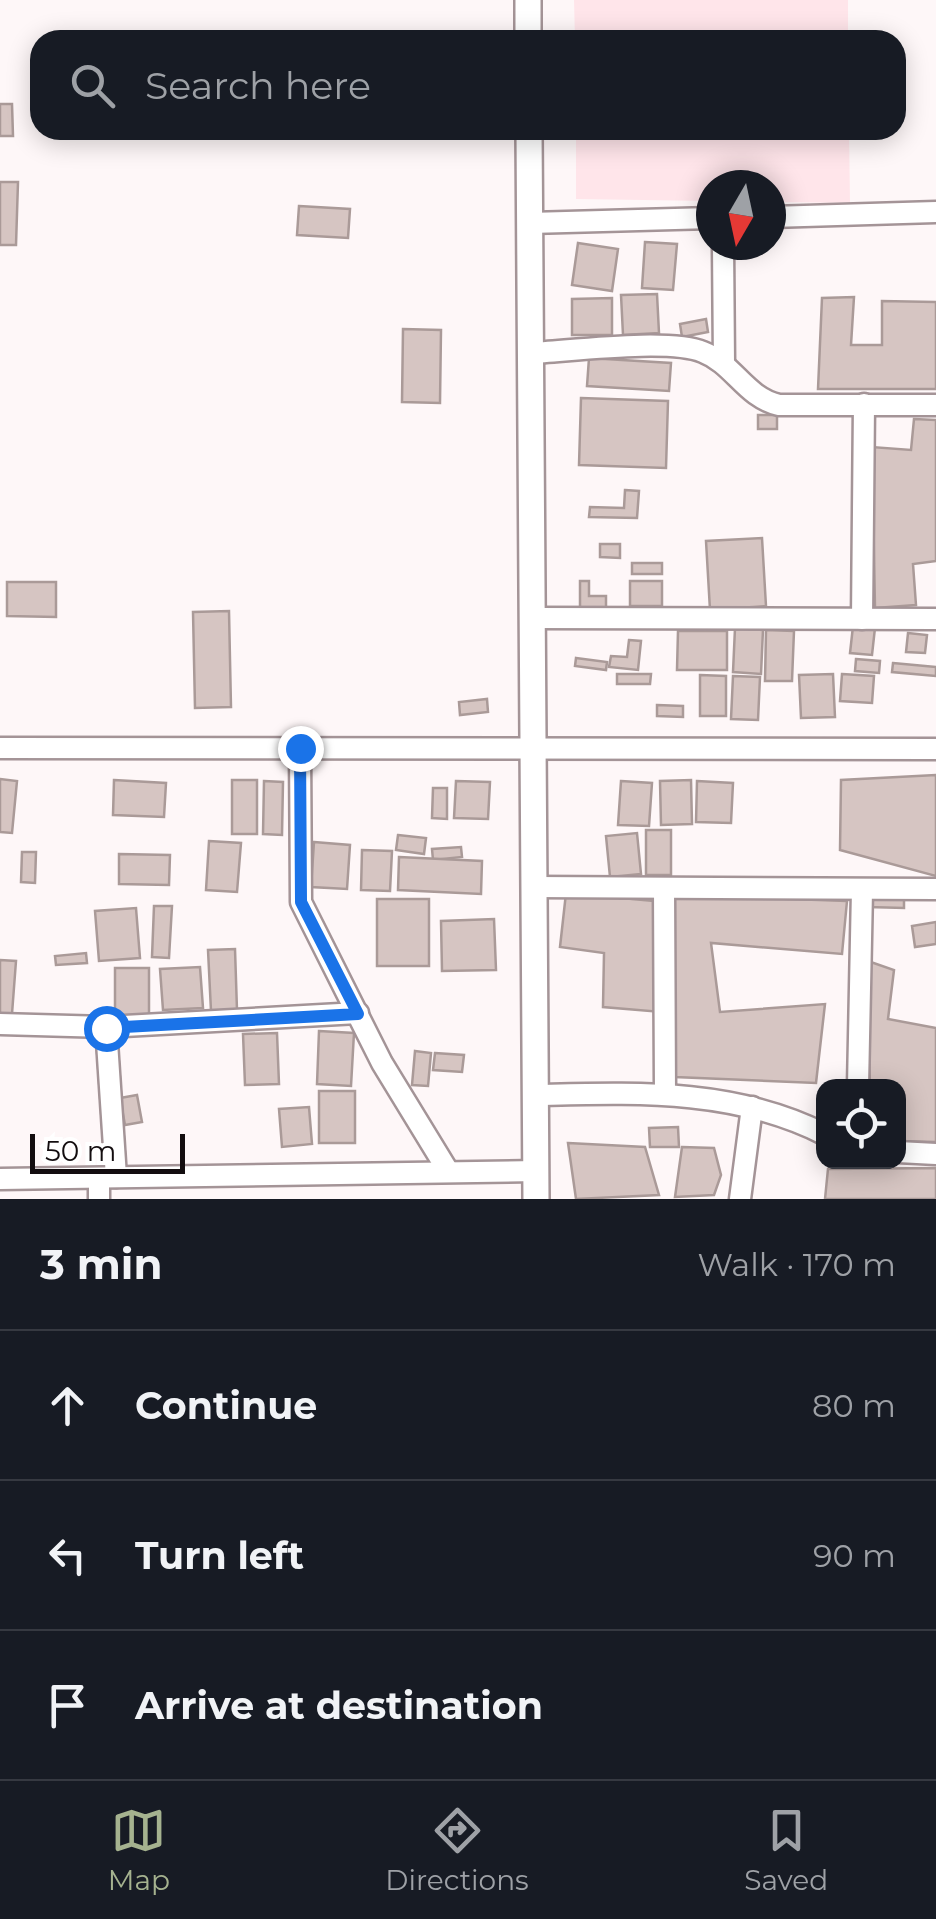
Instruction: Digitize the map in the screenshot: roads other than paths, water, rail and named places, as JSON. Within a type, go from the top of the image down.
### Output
[{"type":"street","points":[[528,0],[528,30]]},
{"type":"street","points":[[529,140],[536,1199]]},
{"type":"street","points":[[786,216],[936,212]]},
{"type":"street","points":[[530,223],[696,218]]},
{"type":"street","points":[[723,260],[724,364]]},
{"type":"street","points":[[531,353],[688,348],[724,364],[761,400],[779,404],[936,404]]},
{"type":"street","points":[[862,619],[864,404]]},
{"type":"street","points":[[532,618],[936,619]]},
{"type":"street","points":[[0,748],[936,749]]},
{"type":"street","points":[[300,748],[301,902],[382,1063],[448,1171]]},
{"type":"street","points":[[534,887],[936,890]]},
{"type":"street","points":[[664,888],[665,1092]]},
{"type":"street","points":[[858,1079],[862,890]]},
{"type":"street","points":[[0,1024],[106,1028],[358,1014]]},
{"type":"street","points":[[104,1185],[106,1028]]},
{"type":"street","points":[[535,1096],[665,1092],[752,1108],[816,1131]]},
{"type":"street","points":[[740,1199],[752,1108]]},
{"type":"street","points":[[906,1152],[936,1154]]},
{"type":"street","points":[[0,1179],[104,1185],[536,1171]]}]
